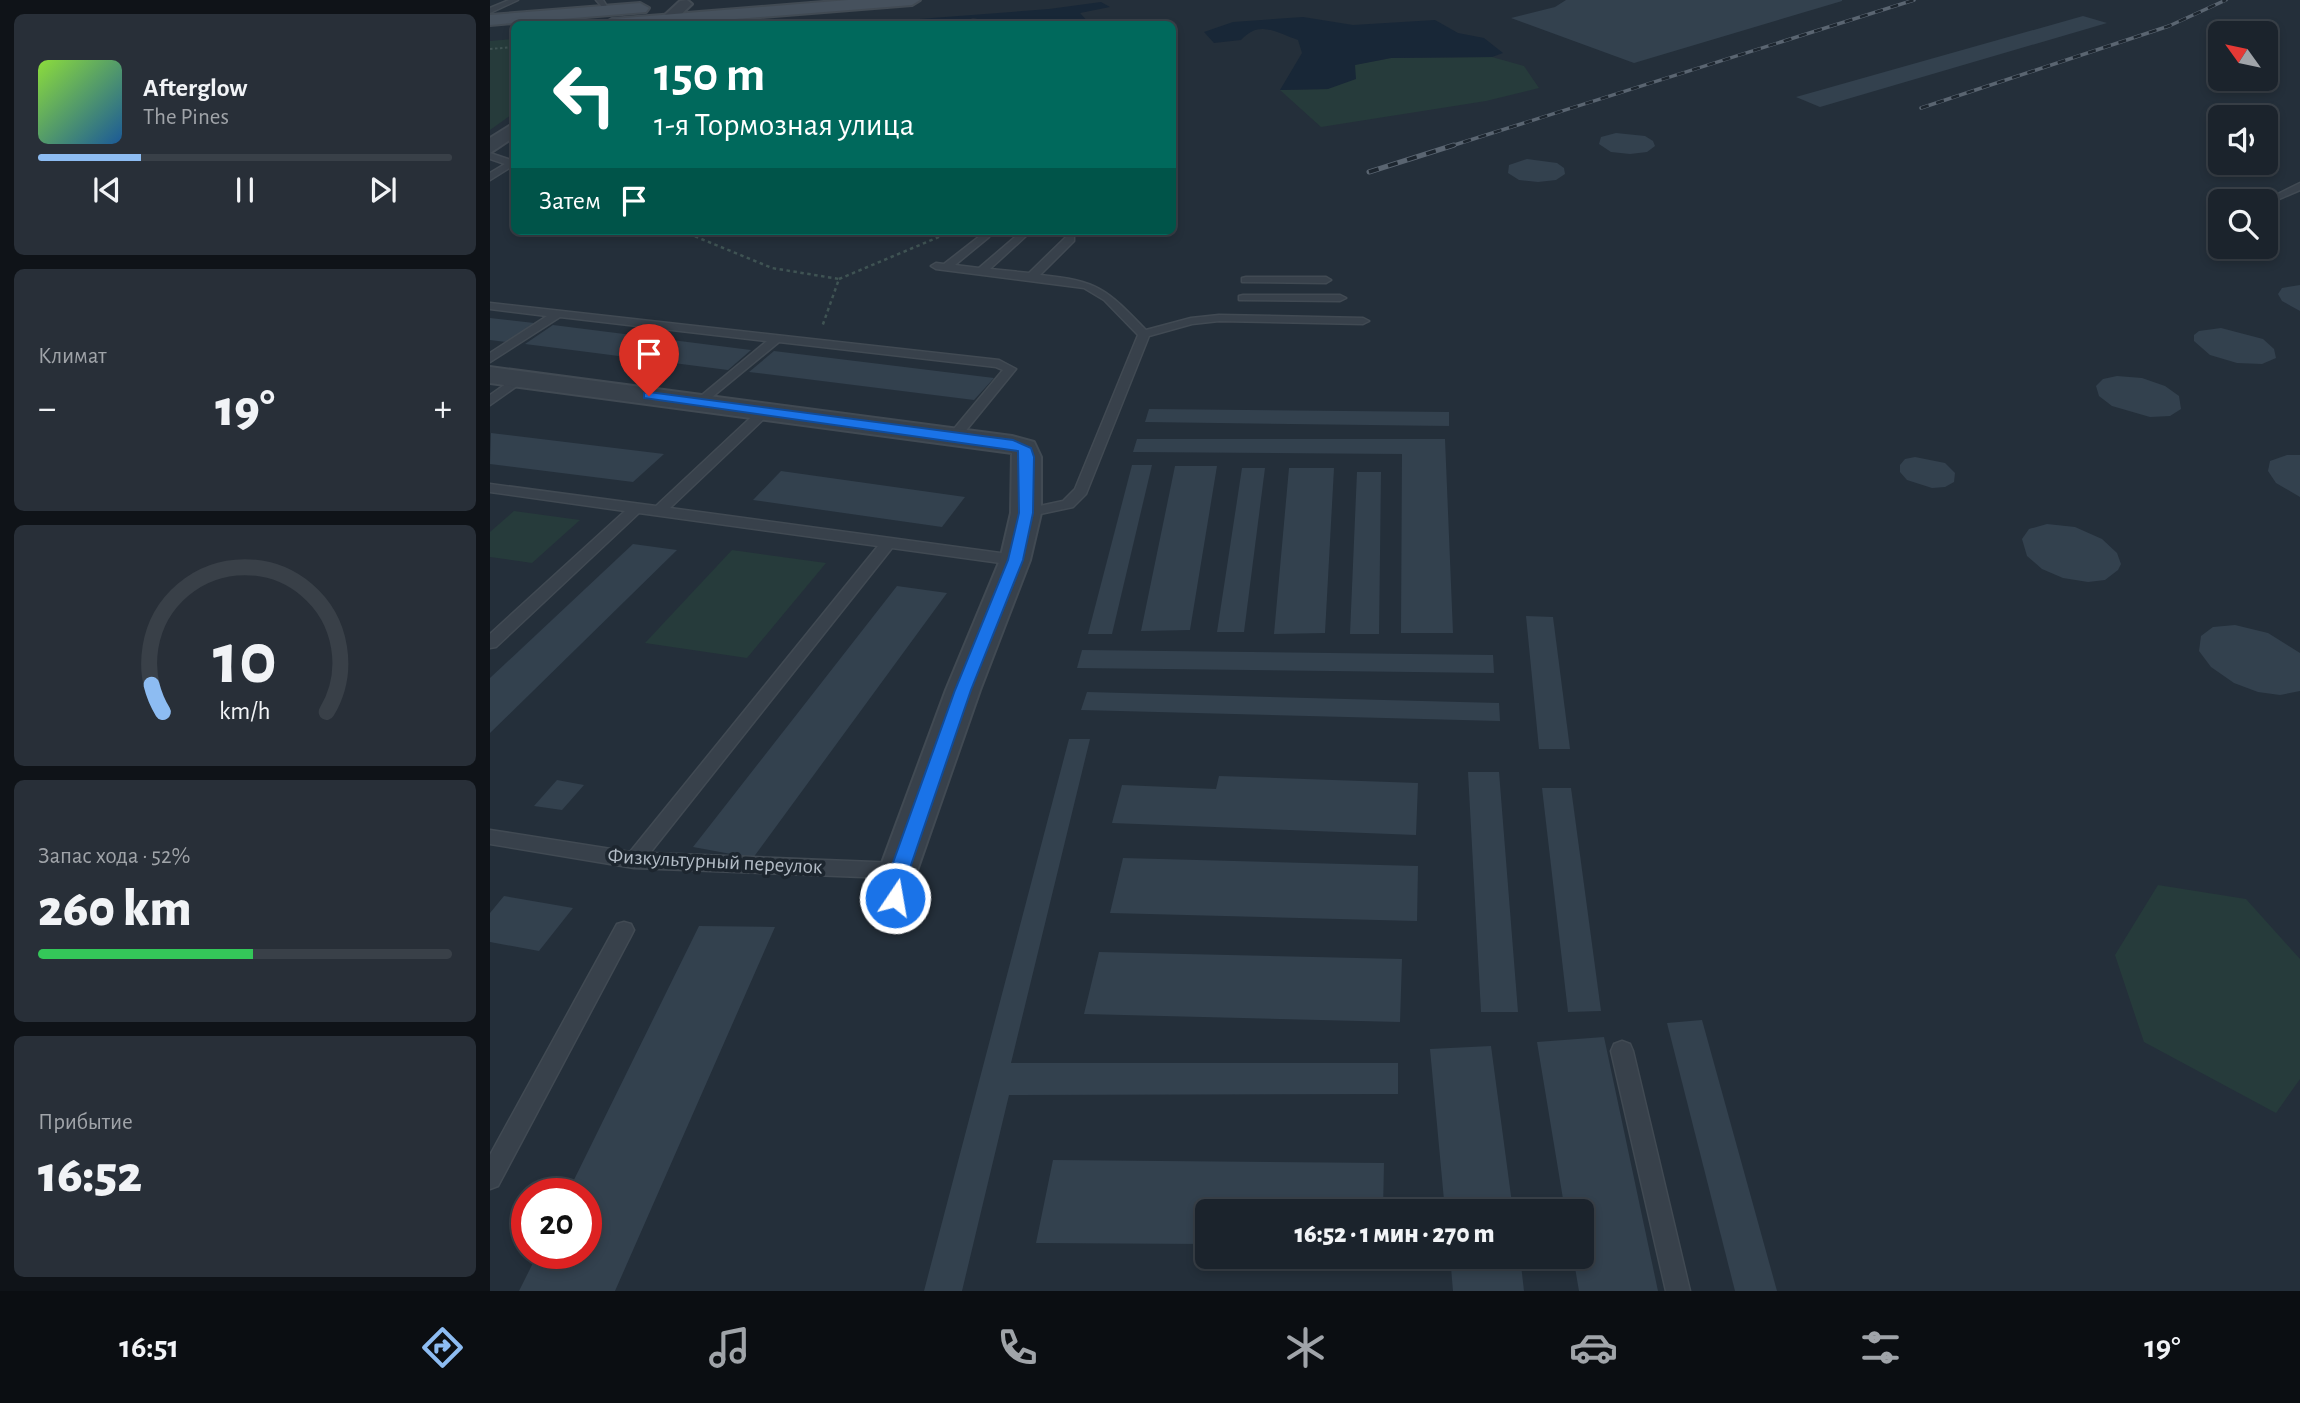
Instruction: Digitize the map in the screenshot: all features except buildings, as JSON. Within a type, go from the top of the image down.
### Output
[{"type":"main road","points":[[490,20],[739,0]]},
{"type":"main road","points":[[712,21],[806,19],[912,0]]},
{"type":"main road","points":[[606,12],[659,21]]},
{"type":"main road","points":[[490,34],[511,32]]},
{"type":"street","points":[[666,21],[685,4]]},
{"type":"street","points":[[490,146],[511,131]]},
{"type":"street","points":[[490,375],[766,410],[1013,444],[1024,448],[1027,457],[1026,513],[1015,560],[963,690],[900,871]]},
{"type":"lane","points":[[490,11],[515,0]]},
{"type":"lane","points":[[490,156],[511,161]]},
{"type":"lane","points":[[490,177],[511,163]]},
{"type":"lane","points":[[2279,196],[2300,186]]},
{"type":"lane","points":[[985,235],[941,267],[1067,281],[1088,286],[1108,298],[1144,334]]},
{"type":"lane","points":[[980,272],[1021,235]]},
{"type":"lane","points":[[1030,279],[1070,239]]},
{"type":"lane","points":[[1241,318],[1247,275],[1326,281]]},
{"type":"lane","points":[[1243,298],[1340,298]]},
{"type":"lane","points":[[490,306],[999,364],[1010,369],[954,436]]},
{"type":"lane","points":[[490,358],[556,314]]},
{"type":"lane","points":[[1144,334],[1191,321],[1241,318],[1363,321]]},
{"type":"lane","points":[[1026,513],[1068,504],[1081,491],[1144,334]]},
{"type":"lane","points":[[700,403],[775,340]]},
{"type":"lane","points":[[490,401],[520,379]]},
{"type":"lane","points":[[660,510],[766,410]]},
{"type":"lane","points":[[490,488],[1015,560]]},
{"type":"lane","points":[[490,503],[505,490]]},
{"type":"lane","points":[[494,636],[636,508]]},
{"type":"lane","points":[[634,860],[888,542]]},
{"type":"lane","name":"Физкультурный переулок","points":[[490,837],[634,860],[900,871]]},
{"type":"lane","points":[[890,925],[900,871]]},
{"type":"lane","points":[[490,1178],[624,930]]},
{"type":"lane","points":[[1622,1051],[1678,1291]]},
{"type":"path","points":[[490,49],[511,47]]},
{"type":"path","points":[[691,235],[772,268],[839,279],[944,235]]},
{"type":"path","points":[[816,345],[839,279]]},
{"type":"green space","points":[[511,39],[511,115],[490,130],[490,41]]},
{"type":"green space","points":[[1492,57],[1524,66],[1539,88],[1486,101],[1321,127],[1280,90],[1328,89],[1354,65],[1391,58]]},
{"type":"green space","points":[[514,511],[580,520],[532,563],[490,557],[490,532]]},
{"type":"green space","points":[[732,550],[826,563],[747,658],[645,643]]},
{"type":"green space","points":[[2158,885],[2246,899],[2300,959],[2300,1079],[2276,1113],[2144,1042],[2115,955]]},
{"type":"water","points":[[1101,2],[1110,7],[1080,13],[1087,21],[988,21],[973,18],[966,21],[916,21],[919,19],[1049,9]]},
{"type":"water","points":[[1303,17],[1353,25],[1435,20],[1458,33],[1484,38],[1503,53],[1492,57],[1391,58],[1355,65],[1356,79],[1328,89],[1280,90],[1302,53],[1298,40],[1262,29],[1255,30],[1241,40],[1214,43],[1204,32],[1233,22]]},
{"type":"railway","points":[[1448,147],[1914,0]]},
{"type":"railway","points":[[1921,108],[2169,26],[2226,0]]},
{"type":"railway","points":[[1369,172],[1454,145]]},
{"type":"route","points":[[649,396],[1013,444],[1024,448],[1027,457],[1026,513],[1015,560],[963,690],[900,871],[895,898]]}]
